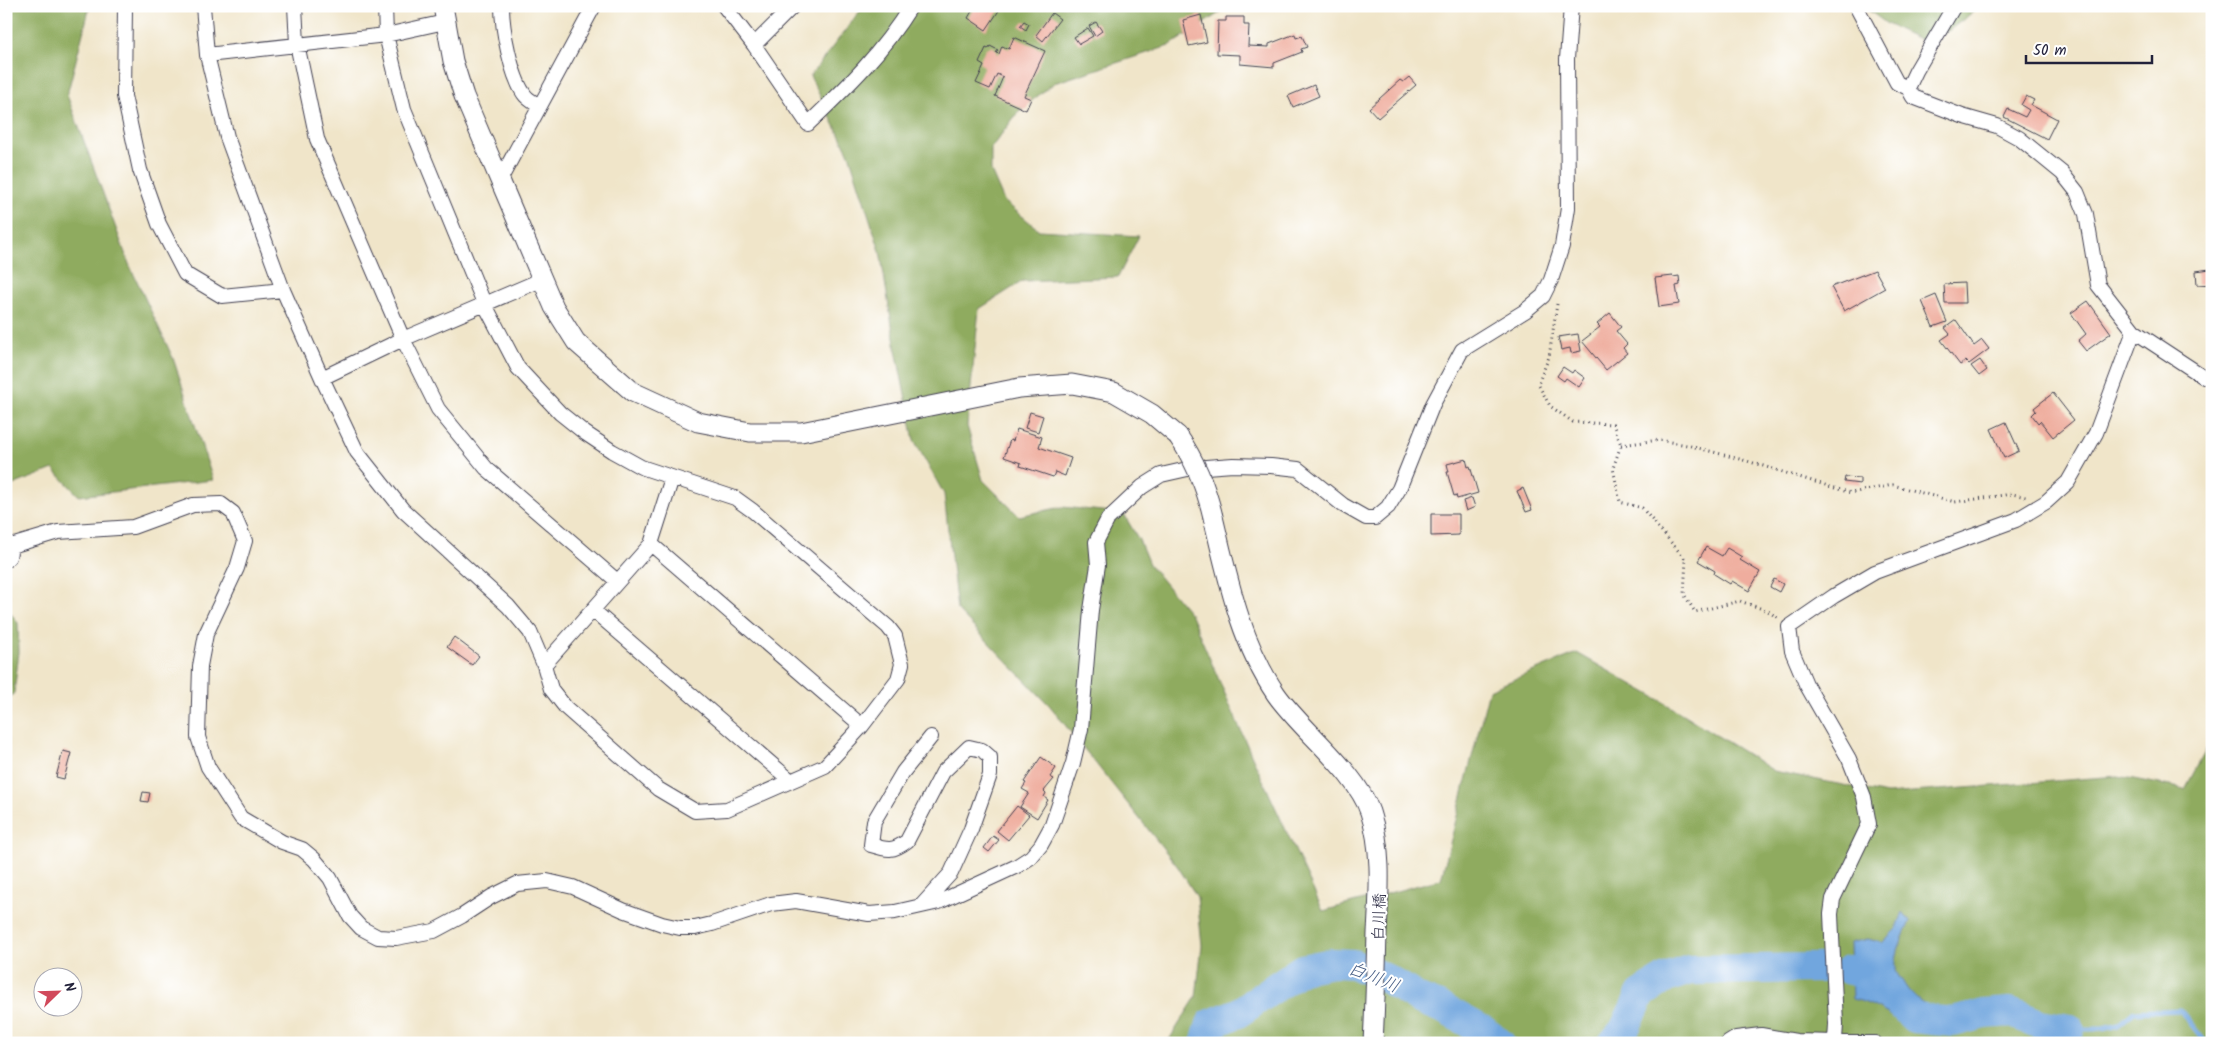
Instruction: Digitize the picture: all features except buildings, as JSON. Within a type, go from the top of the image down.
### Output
[{"type":"street","points":[[125,6],[124,96],[140,170],[158,224],[185,274],[222,296],[283,290]]},
{"type":"street","points":[[203,6],[207,54],[228,137],[283,290],[357,452],[403,510],[508,606],[530,632],[551,689],[566,708],[658,789],[695,812],[727,809],[825,766],[862,726],[898,680],[902,664],[895,636],[888,627],[747,506],[735,498],[641,467],[612,450],[585,433],[560,413],[518,368],[484,303],[432,181],[404,109],[386,35],[385,6]]},
{"type":"street","points":[[295,6],[297,44],[318,139],[403,339],[438,409],[486,468],[617,581]]},
{"type":"street","points":[[502,6],[502,24],[513,67],[524,95],[539,106]]},
{"type":"street","points":[[500,180],[594,6]]},
{"type":"street","points":[[724,6],[754,45],[808,124],[862,72],[891,38],[911,6]]},
{"type":"street","points":[[754,45],[793,6]]},
{"type":"street","points":[[8,549],[58,532],[133,527],[193,505],[220,504],[234,513],[246,541],[237,568],[206,634],[200,666],[198,737],[208,767],[242,818],[282,842],[302,849],[314,859],[330,878],[350,916],[361,928],[378,937],[396,938],[434,931],[462,916],[490,897],[517,884],[547,881],[573,887],[662,924],[680,928],[695,928],[771,904],[796,901],[869,914],[895,912],[939,902],[1017,866],[1032,857],[1052,825],[1073,763],[1081,729],[1091,610],[1098,564],[1096,542],[1108,519],[1142,487],[1161,475],[1192,468],[1233,465],[1272,466],[1298,470],[1343,505],[1366,518],[1375,518],[1388,507],[1400,489],[1433,404],[1462,350],[1525,311],[1543,296],[1551,280],[1562,246],[1568,208],[1567,60],[1571,6]]},
{"type":"street","points":[[1856,6],[1898,82],[1908,88],[1914,97],[1962,116],[1997,126],[2019,138],[2062,173],[2077,192],[2086,214],[2098,285],[2134,331],[2204,377],[2212,377]]},
{"type":"street","points":[[1908,88],[1916,70],[1954,6]]},
{"type":"street","points":[[207,54],[386,35],[444,14]]},
{"type":"street","name":"白川橋","points":[[444,14],[453,61],[464,96],[554,307],[576,342],[633,392],[698,422],[750,432],[801,432],[1018,388],[1072,384],[1114,392],[1152,414],[1178,436],[1192,457],[1203,479],[1236,608],[1251,652],[1277,695],[1353,782],[1370,811],[1376,838],[1379,882],[1373,1042]]},
{"type":"street","points":[[322,378],[403,339],[542,280]]},
{"type":"street","points":[[1834,1040],[1832,906],[1868,824],[1864,797],[1849,759],[1806,684],[1792,651],[1789,627],[1834,596],[1875,572],[2016,520],[2046,502],[2068,482],[2096,433],[2134,331]]},
{"type":"street","points":[[544,666],[651,544],[672,478]]},
{"type":"street","points":[[651,544],[862,726]]},
{"type":"street","points":[[594,611],[790,780]]},
{"type":"street","points":[[922,905],[951,873],[971,829],[990,775],[990,757],[982,750],[969,747],[943,772],[907,841],[897,849],[884,849],[871,845],[874,821],[903,772],[931,737]]},
{"type":"street","points":[[1728,1043],[1736,1038],[1761,1034],[1796,1041],[1834,1040],[1875,1043]]},
{"type":"path","points":[[1551,280],[1557,301],[1549,357],[1538,384],[1550,406],[1572,422],[1613,424],[1621,445],[1613,468],[1620,502],[1642,508],[1686,560],[1684,594],[1695,612],[1740,602],[1768,611],[1789,627]]},
{"type":"path","points":[[1621,445],[1659,440],[1687,445],[1851,493],[1893,485],[1955,502],[2012,494],[2046,502]]},
{"type":"green space","points":[[6,6],[90,6],[67,95],[129,264],[173,358],[213,480],[79,496],[53,469],[8,487],[6,483]]},
{"type":"green space","points":[[864,6],[1230,6],[1169,46],[1054,83],[1019,111],[991,148],[991,171],[1004,201],[1039,230],[1139,236],[1118,277],[1023,281],[979,309],[967,426],[983,480],[1019,516],[1062,507],[1123,513],[1139,540],[1149,564],[1191,615],[1250,752],[1323,911],[1441,879],[1489,690],[1577,653],[1660,700],[1774,771],[1887,794],[2118,776],[2185,789],[2212,739],[2212,1043],[1167,1043],[1196,997],[1202,945],[1197,897],[1178,867],[1050,706],[957,610],[944,494],[914,440],[896,350],[880,251],[849,154],[810,76]]},
{"type":"green space","points":[[1863,6],[1981,6],[1948,31],[1921,40],[1887,24]]},
{"type":"green space","points":[[6,607],[18,623],[19,652],[14,693],[6,702]]},
{"type":"water","points":[[1903,912],[1910,921],[1896,956],[1897,972],[1908,989],[1919,1001],[1932,1009],[1956,1015],[1952,1030],[1932,1030],[1913,1027],[1869,1004],[1852,999],[1850,943],[1868,939],[1882,943],[1897,928]]},
{"type":"waterway","name":"白川川","points":[[1205,1043],[1211,1024],[1238,1013],[1302,969],[1332,963],[1353,964],[1389,980],[1419,999],[1444,1009],[1484,1031],[1500,1043]]},
{"type":"waterway","name":"白川川","points":[[1613,1043],[1624,1030],[1641,994],[1666,978],[1689,970],[1819,968]]},
{"type":"waterway","name":"白川川","points":[[1849,970],[1853,970],[1881,985],[1914,1018],[1953,1022],[1984,1014],[2010,1012],[2040,1024],[2070,1029]]},
{"type":"waterway","points":[[2070,1029],[2103,1029],[2118,1025],[2134,1012],[2180,1010],[2206,1043]]}]
